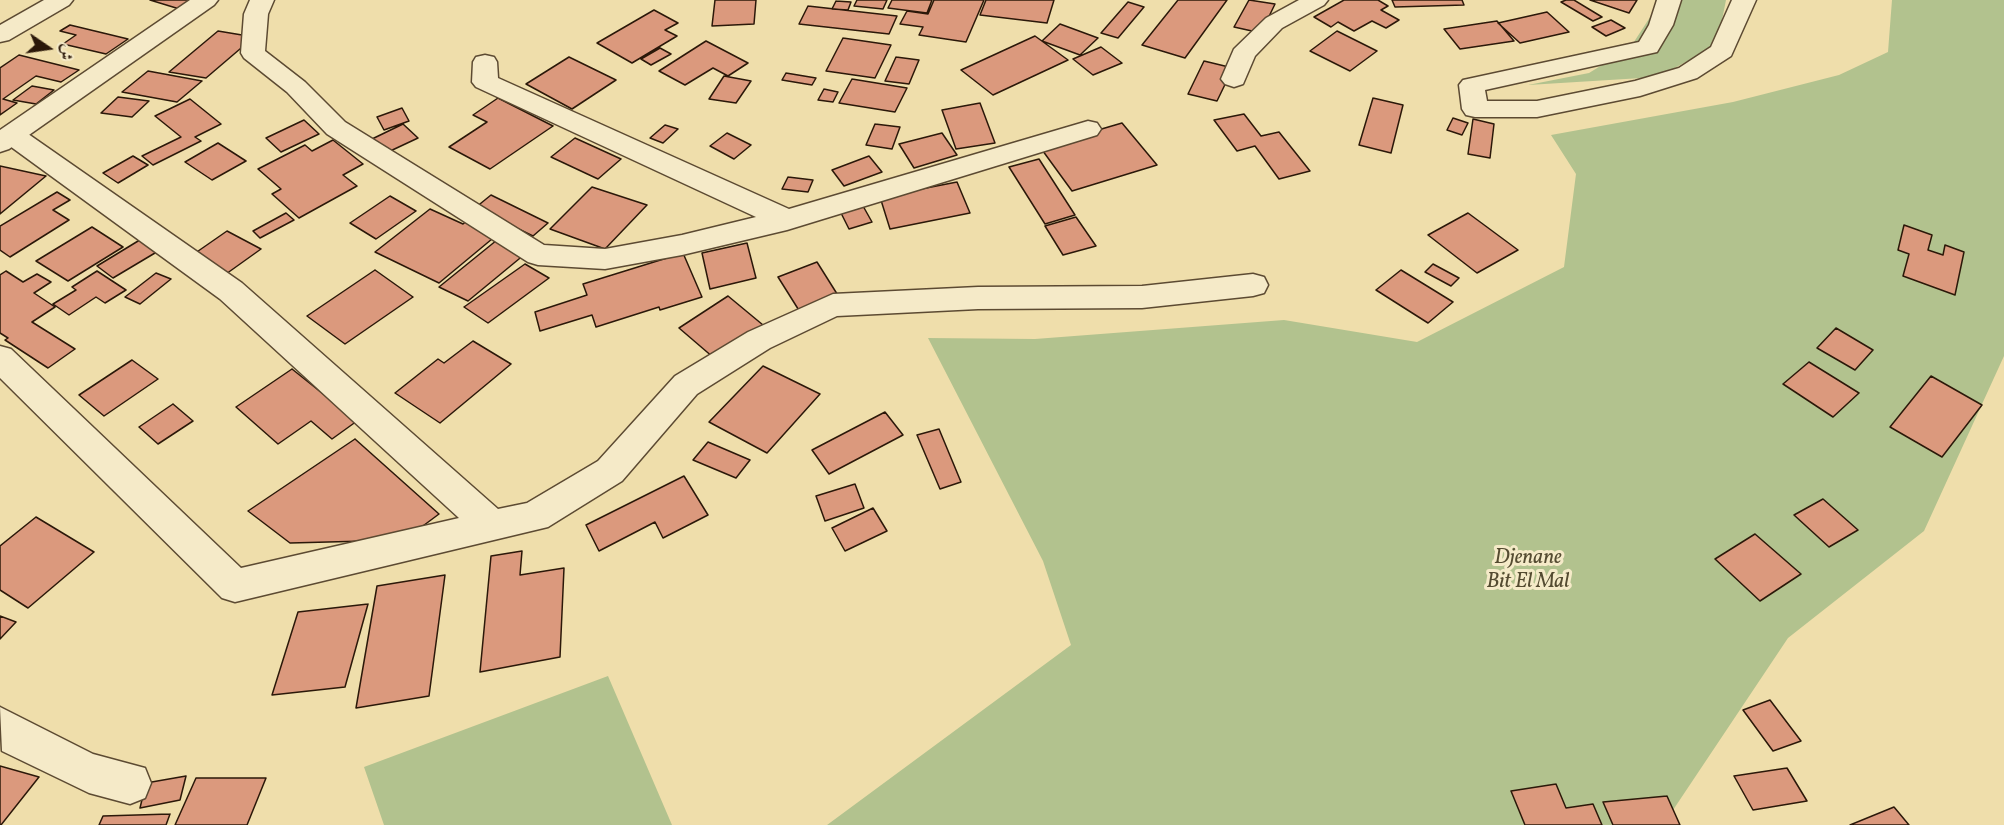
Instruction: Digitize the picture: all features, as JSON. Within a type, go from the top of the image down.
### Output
[{"type":"street","points":[[0,35],[61,0]]},
{"type":"street","points":[[206,0],[6,139],[231,291],[492,526]]},
{"type":"street","points":[[262,0],[256,14],[253,53],[296,87],[336,128],[538,255],[605,259],[682,245],[787,220],[1088,129]]},
{"type":"street","points":[[1234,79],[1243,54],[1274,23],[1316,0]]},
{"type":"street","points":[[1669,0],[1661,25],[1648,46],[1472,85],[1475,109],[1537,109],[1640,88],[1688,74],[1722,51],[1744,0]]},
{"type":"street","points":[[485,62],[485,82],[787,220]]},
{"type":"street","points":[[0,358],[235,586],[535,516],[610,471],[686,385],[759,340],[833,306],[978,298],[1142,297],[1253,285]]},
{"type":"street","points":[[0,726],[16,737],[89,773],[130,783]]},
{"type":"green space","points":[[1655,0],[1726,0],[1717,45],[1658,77],[1528,85],[1589,73],[1630,48],[1656,8]]},
{"type":"green space","name":"Djenane Bit El Mal","points":[[1892,0],[2004,0],[2004,356],[1924,531],[1788,638],[1663,825],[827,825],[1071,645],[1043,561],[928,338],[1035,339],[1284,320],[1417,342],[1564,267],[1576,174],[1551,135],[1733,102],[1839,75],[1888,52]]},
{"type":"green space","points":[[608,676],[672,825],[384,825],[364,767]]},
{"type":"building","points":[[150,0],[203,0],[186,11]]},
{"type":"building","points":[[715,0],[756,0],[754,24],[712,26]]},
{"type":"building","points":[[857,0],[887,0],[883,9],[854,6]]},
{"type":"building","points":[[892,0],[932,0],[927,13],[888,8]]},
{"type":"building","points":[[934,0],[984,0],[966,42],[919,35],[923,27],[900,24],[907,11],[928,14]]},
{"type":"building","points":[[986,0],[1054,0],[1047,23],[980,15]]},
{"type":"building","points":[[1178,0],[1227,0],[1185,58],[1142,45]]},
{"type":"building","points":[[1249,0],[1275,4],[1261,33],[1234,27]]},
{"type":"building","points":[[1344,0],[1378,0],[1388,6],[1381,10],[1399,20],[1386,28],[1372,21],[1354,31],[1338,22],[1331,27],[1314,17]]},
{"type":"building","points":[[1392,0],[1462,0],[1464,5],[1395,7]]},
{"type":"building","points":[[1574,0],[1602,17],[1593,21],[1561,2]]},
{"type":"building","points":[[1590,0],[1637,0],[1629,13]]},
{"type":"building","points":[[836,1],[851,2],[848,10],[832,9]]},
{"type":"building","points":[[1128,2],[1144,7],[1118,38],[1101,33]]},
{"type":"building","points":[[808,6],[897,16],[889,34],[799,24]]},
{"type":"building","points":[[654,10],[678,23],[665,30],[677,36],[632,63],[597,43]]},
{"type":"building","points":[[1547,12],[1569,32],[1520,43],[1498,23]]},
{"type":"building","points":[[1611,20],[1625,28],[1606,36],[1592,27]]},
{"type":"building","points":[[1497,21],[1514,41],[1460,49],[1444,29]]},
{"type":"building","points":[[1060,24],[1098,38],[1080,55],[1042,41]]},
{"type":"building","points":[[70,25],[128,39],[106,54],[63,44],[76,35],[60,31]]},
{"type":"building","points":[[218,31],[254,37],[206,78],[169,72]]},
{"type":"building","points":[[1337,31],[1377,51],[1350,71],[1310,51]]},
{"type":"building","points":[[1035,36],[1068,60],[993,95],[961,70]]},
{"type":"building","points":[[843,38],[891,45],[875,78],[826,71]]},
{"type":"building","points":[[706,41],[748,63],[728,76],[713,68],[685,85],[659,71]]},
{"type":"building","points":[[1101,47],[1122,63],[1093,75],[1073,59]]},
{"type":"building","points":[[660,48],[671,54],[651,65],[641,59]]},
{"type":"building","points":[[19,55],[79,70],[61,82],[36,76],[3,99],[17,103],[0,115],[0,68]]},
{"type":"building","points":[[569,57],[616,80],[572,109],[526,84]]},
{"type":"building","points":[[896,57],[919,60],[909,84],[885,81]]},
{"type":"building","points":[[1204,61],[1233,68],[1217,101],[1188,94]]},
{"type":"building","points":[[148,71],[202,81],[177,102],[122,92]]},
{"type":"building","points":[[786,73],[816,78],[812,85],[782,80]]},
{"type":"building","points":[[724,76],[751,81],[736,103],[709,99]]},
{"type":"building","points":[[852,79],[907,88],[895,112],[839,103]]},
{"type":"building","points":[[32,86],[54,90],[36,104],[13,100]]},
{"type":"building","points":[[824,89],[838,92],[833,102],[818,100]]},
{"type":"building","points":[[118,97],[149,101],[132,117],[101,113]]},
{"type":"building","points":[[498,98],[553,126],[490,169],[449,147],[487,122],[473,115]]},
{"type":"building","points":[[1373,98],[1403,105],[1391,153],[1359,145]]},
{"type":"building","points":[[190,99],[221,124],[195,137],[201,141],[153,165],[142,156],[181,137],[155,116]]},
{"type":"building","points":[[980,103],[995,143],[956,149],[942,110]]},
{"type":"building","points":[[402,108],[409,121],[384,130],[377,117]]},
{"type":"building","points":[[1244,114],[1261,136],[1279,132],[1310,171],[1279,179],[1255,146],[1237,151],[1214,120]]},
{"type":"building","points":[[1453,118],[1468,123],[1462,135],[1447,130]]},
{"type":"building","points":[[1473,119],[1494,124],[1490,158],[1468,154]]},
{"type":"building","points":[[304,120],[319,134],[281,152],[266,138]]},
{"type":"building","points":[[1122,123],[1157,165],[1072,191],[1040,147]]},
{"type":"building","points":[[403,124],[418,138],[386,153],[372,139]]},
{"type":"building","points":[[875,124],[900,127],[892,149],[866,145]]},
{"type":"building","points":[[665,125],[678,129],[663,143],[650,138]]},
{"type":"building","points":[[727,133],[751,145],[734,159],[710,146]]},
{"type":"building","points":[[942,133],[957,155],[914,168],[899,144]]},
{"type":"building","points":[[575,138],[621,159],[598,179],[551,157]]},
{"type":"building","points":[[333,140],[363,164],[343,175],[357,186],[299,218],[272,194],[281,189],[258,169],[305,145],[312,151]]},
{"type":"building","points":[[218,143],[246,161],[212,180],[185,162]]},
{"type":"building","points":[[133,156],[148,165],[118,183],[103,173]]},
{"type":"building","points":[[869,156],[882,172],[844,186],[832,170]]},
{"type":"building","points":[[1039,159],[1075,215],[1045,224],[1009,167]]},
{"type":"building","points":[[0,166],[46,176],[0,214]]},
{"type":"building","points":[[788,177],[813,180],[808,192],[782,189]]},
{"type":"building","points":[[957,182],[970,213],[890,229],[880,197]]},
{"type":"building","points":[[592,187],[647,205],[605,249],[550,229]]},
{"type":"building","points":[[57,192],[70,200],[53,210],[69,220],[10,257],[0,250],[0,226]]},
{"type":"building","points":[[491,195],[548,223],[533,236],[475,208]]},
{"type":"building","points":[[390,196],[416,211],[376,239],[350,223]]},
{"type":"building","points":[[863,206],[872,222],[849,229],[841,213]]},
{"type":"building","points":[[430,209],[463,224],[468,220],[498,234],[439,283],[375,252]]},
{"type":"building","points":[[286,213],[294,220],[260,238],[253,231]]},
{"type":"building","points":[[1468,213],[1518,250],[1477,273],[1428,235]]},
{"type":"building","points":[[1076,217],[1096,246],[1063,255],[1045,226]]},
{"type":"building","points":[[1904,225],[1932,235],[1928,250],[1943,255],[1945,245],[1964,252],[1955,295],[1903,276],[1909,254],[1898,250]]},
{"type":"building","points":[[92,227],[123,247],[68,281],[36,261]]},
{"type":"building","points":[[227,231],[261,249],[226,274],[191,256]]},
{"type":"building","points":[[143,238],[160,250],[113,278],[97,266]]},
{"type":"building","points":[[497,240],[525,254],[468,301],[439,287]]},
{"type":"building","points":[[747,243],[756,278],[710,289],[702,253]]},
{"type":"building","points":[[683,253],[702,297],[660,310],[659,307],[596,327],[592,315],[540,331],[535,312],[587,295],[583,284]]},
{"type":"building","points":[[817,262],[839,297],[800,312],[778,277]]},
{"type":"building","points":[[525,264],[549,278],[488,323],[464,307]]},
{"type":"building","points":[[1433,264],[1459,278],[1451,286],[1425,272]]},
{"type":"building","points":[[375,270],[413,297],[345,344],[307,316]]},
{"type":"building","points":[[1401,270],[1453,302],[1428,323],[1376,290]]},
{"type":"building","points":[[6,271],[23,282],[37,274],[51,282],[34,293],[55,307],[32,322],[75,349],[48,368],[5,340],[8,338],[0,333],[0,275]]},
{"type":"building","points":[[97,271],[126,290],[105,303],[96,297],[69,315],[53,304],[76,290],[72,287]]},
{"type":"building","points":[[156,273],[171,279],[140,304],[125,297]]},
{"type":"building","points":[[728,296],[763,325],[714,358],[679,328]]},
{"type":"building","points":[[1836,328],[1873,350],[1855,370],[1817,348]]},
{"type":"building","points":[[473,341],[511,364],[440,423],[395,393],[438,359],[444,363]]},
{"type":"building","points":[[132,360],[158,379],[104,416],[79,395]]},
{"type":"building","points":[[1809,362],[1859,393],[1833,417],[1783,384]]},
{"type":"building","points":[[763,366],[820,394],[767,453],[709,422]]},
{"type":"building","points":[[292,369],[357,421],[332,439],[311,421],[278,444],[236,407]]},
{"type":"building","points":[[1931,376],[1982,405],[1942,457],[1890,427]]},
{"type":"building","points":[[173,404],[193,421],[158,444],[139,427]]},
{"type":"building","points":[[885,412],[903,435],[829,474],[812,450]]},
{"type":"building","points":[[939,429],[961,482],[940,489],[917,435]]},
{"type":"building","points":[[355,439],[439,514],[404,540],[290,543],[248,511]]},
{"type":"building","points":[[708,442],[750,460],[736,478],[693,460]]},
{"type":"building","points":[[684,476],[708,515],[663,538],[655,522],[599,551],[586,525]]},
{"type":"building","points":[[855,484],[864,508],[825,521],[816,496]]},
{"type":"building","points":[[1823,499],[1858,530],[1829,547],[1794,515]]},
{"type":"building","points":[[873,508],[887,531],[845,551],[832,528]]},
{"type":"building","points":[[36,517],[94,552],[28,608],[0,590],[0,546]]},
{"type":"building","points":[[1755,534],[1801,574],[1760,601],[1715,559]]},
{"type":"building","points":[[522,551],[520,575],[564,568],[560,657],[480,672],[491,556]]},
{"type":"building","points":[[445,575],[429,696],[356,708],[377,586]]},
{"type":"building","points":[[368,604],[345,687],[272,695],[298,612]]},
{"type":"building","points":[[0,616],[16,622],[0,639]]},
{"type":"building","points":[[1770,700],[1801,741],[1773,751],[1743,710]]},
{"type":"building","points":[[0,766],[39,777],[1,825],[0,825]]},
{"type":"building","points":[[1787,768],[1807,801],[1753,810],[1734,776]]},
{"type":"building","points":[[186,776],[180,800],[140,808],[146,783]]},
{"type":"building","points":[[196,778],[266,778],[247,825],[175,825]]},
{"type":"building","points":[[1556,784],[1566,808],[1593,804],[1602,825],[1525,825],[1511,791]]},
{"type":"building","points":[[1667,796],[1680,825],[1613,825],[1603,802]]},
{"type":"building","points":[[1894,807],[1909,825],[1850,825]]},
{"type":"building","points":[[170,814],[166,825],[99,825],[103,816]]}]
